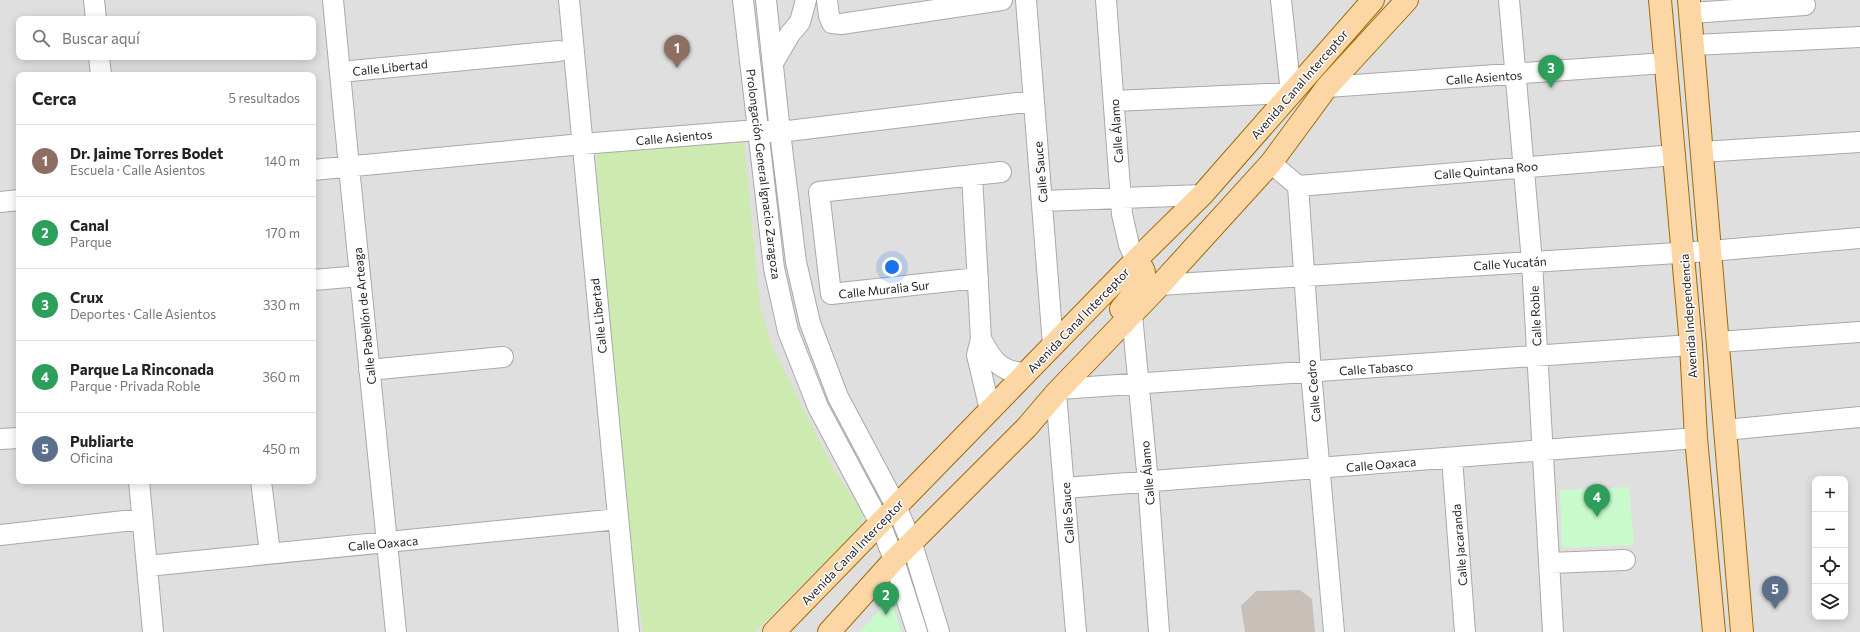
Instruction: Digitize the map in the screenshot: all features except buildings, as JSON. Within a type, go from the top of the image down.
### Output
[{"type":"main road","name":"Avenida Canal Interceptor","points":[[774,632],[1136,260],[1202,195],[1373,0]]},
{"type":"main road","name":"Avenida Canal Interceptor","points":[[829,632],[894,560],[912,544],[1027,427],[1058,391],[1160,285],[1271,162],[1327,87],[1407,0]]},
{"type":"main road","name":"Avenida Independencia","points":[[1660,0],[1675,155],[1691,345],[1696,438],[1714,632]]},
{"type":"main road","points":[[1690,7],[1742,632]]},
{"type":"main road","points":[[1178,265],[1172,264],[1167,260],[1166,252],[1169,244],[1193,212],[1202,195]]},
{"type":"main road","points":[[1091,358],[1106,329],[1138,287],[1145,275],[1144,271],[1136,260]]},
{"type":"street","points":[[94,0],[96,16]]},
{"type":"street","name":"Calle Pabellón de Arteaga","points":[[334,0],[349,167],[387,543],[392,632]]},
{"type":"street","name":"Calle Libertad","points":[[569,0],[629,632]]},
{"type":"street","name":"Prolongación General Ignacio Zaragoza","points":[[743,0],[774,268],[788,331],[818,407],[880,523],[894,560],[917,632]]},
{"type":"street","name":"Prolongación General Ignacio Zaragoza","points":[[766,0],[796,262],[810,323],[838,397],[896,506],[912,544],[939,632]]},
{"type":"street","points":[[790,34],[795,0]]},
{"type":"street","points":[[773,63],[790,34],[800,22],[806,0]]},
{"type":"street","points":[[827,0],[829,16],[832,23],[842,24],[961,3],[1002,0]]},
{"type":"street","name":"Calle Sauce","points":[[1026,0],[1053,345]]},
{"type":"street","name":"Calle Álamo","points":[[1106,0],[1124,227],[1136,260]]},
{"type":"street","points":[[1114,101],[1291,93],[1281,0]]},
{"type":"street","name":"Calle Roble","points":[[1509,0],[1532,262],[1554,632]]},
{"type":"street","points":[[1690,7],[1805,5]]},
{"type":"street","points":[[1694,45],[1860,37]]},
{"type":"street","name":"Calle Libertad","points":[[340,72],[559,51]]},
{"type":"street","points":[[99,60],[101,72]]},
{"type":"street","name":"Calle Asientos","points":[[1327,87],[1516,75],[1665,63]]},
{"type":"street","name":"Calle Asientos","points":[[316,170],[582,144],[757,130],[780,132],[1034,101]]},
{"type":"street","points":[[1701,152],[1860,142]]},
{"type":"street","name":"Calle Quintana Roo","points":[[1298,186],[1675,155]]},
{"type":"street","points":[[1271,162],[1298,186]]},
{"type":"street","name":"Calle Muralia Sur","points":[[978,278],[832,294],[819,192],[1001,172]]},
{"type":"street","points":[[972,175],[982,338],[977,355],[990,410]]},
{"type":"street","name":"Calle Cedro","points":[[1298,186],[1311,372],[1334,632]]},
{"type":"street","points":[[1042,201],[1202,195]]},
{"type":"street","points":[[0,202],[16,200]]},
{"type":"street","name":"Calle Yucatán","points":[[1160,285],[1710,251],[1860,238]]},
{"type":"street","points":[[316,280],[360,276]]},
{"type":"street","name":"Calle Álamo","points":[[1132,315],[1148,482],[1159,632]]},
{"type":"street","points":[[1718,342],[1860,332]]},
{"type":"street","points":[[982,338],[992,358],[999,365],[1007,370],[1026,373]]},
{"type":"street","name":"Calle Tabasco","points":[[1058,391],[1691,345]]},
{"type":"street","points":[[369,370],[502,357]]},
{"type":"street","name":"Calle Sauce","points":[[1058,391],[1076,632]]},
{"type":"street","points":[[1725,430],[1860,417]]},
{"type":"street","points":[[0,439],[16,438]]},
{"type":"street","name":"Calle Oaxaca","points":[[1065,488],[1320,469],[1696,438]]},
{"type":"street","name":"Calle Jacaranda","points":[[1452,458],[1466,632]]},
{"type":"street","points":[[139,484],[153,632]]},
{"type":"street","points":[[261,484],[270,553]]},
{"type":"street","points":[[0,535],[142,519]]},
{"type":"street","name":"Calle Oaxaca","points":[[147,566],[618,519]]},
{"type":"street","points":[[1550,563],[1625,560]]},
{"type":"shaded area","points":[[0,0],[1860,0],[1860,632],[0,632]]},
{"type":"green space","points":[[744,142],[760,306],[772,346],[831,464],[863,514],[861,524],[846,541],[755,632],[643,632],[628,531],[604,293],[596,154]]},
{"type":"green space","points":[[1629,487],[1634,545],[1562,548],[1560,490]]},
{"type":"green space","points":[[891,598],[901,632],[859,632]]},
{"type":"place","name":"Dr. Jaime Torres Bodet","points":[[677,68]]},
{"type":"place","name":"Crux","points":[[1551,88]]},
{"type":"place","name":"Parque La Rinconada","points":[[1597,517]]},
{"type":"place","name":"Publiarte","points":[[1775,609]]},
{"type":"place","name":"Canal","points":[[886,615]]}]
